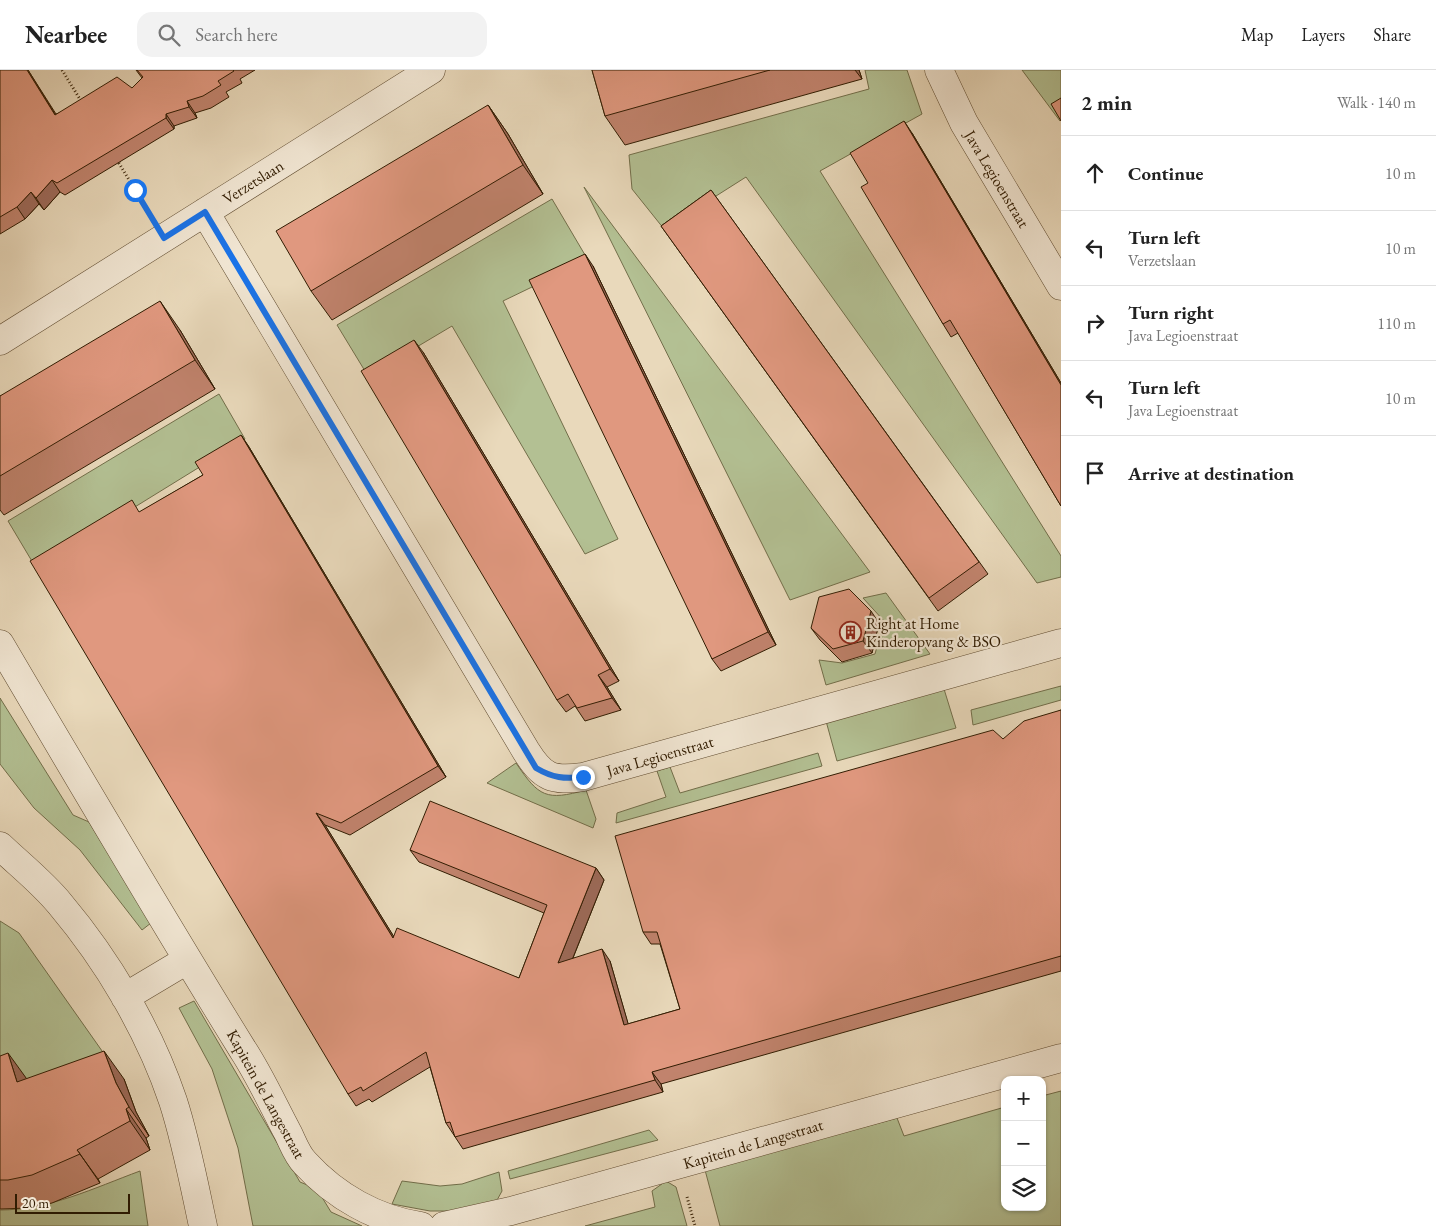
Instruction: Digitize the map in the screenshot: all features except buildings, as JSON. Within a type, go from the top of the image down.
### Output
[{"type":"street","name":"Verzetslaan","points":[[0,341],[430,70]]},
{"type":"street","name":"Java Legioenstraat","points":[[939,70],[964,123],[1061,286]]},
{"type":"street","name":"Java Legioenstraat","points":[[205,212],[536,768],[550,776],[564,779],[583,777],[1061,643]]},
{"type":"street","name":"Kapitein de Langestraat","points":[[0,644],[187,960],[245,1053],[303,1161],[321,1180],[378,1216],[400,1223],[421,1226]]},
{"type":"street","points":[[0,846],[60,903],[102,961],[125,997],[158,1063],[173,1101],[204,1226]]},
{"type":"street","points":[[125,997],[187,960]]},
{"type":"street","name":"Kapitein de Langestraat","points":[[444,1226],[520,1208],[1061,1058]]},
{"type":"path","points":[[62,70],[82,102]]},
{"type":"path","points":[[116,158],[164,238]]},
{"type":"green space","points":[[865,70],[907,70],[922,114],[820,171],[1061,556],[1061,577],[1037,583],[746,177],[664,229],[632,189],[629,155],[869,89]]},
{"type":"green space","points":[[1022,70],[1061,70],[1060,121]]},
{"type":"green space","points":[[584,187],[870,572],[790,600]]},
{"type":"green space","points":[[552,199],[588,260],[503,301],[618,539],[585,554],[452,326],[368,376],[337,325]]},
{"type":"green space","points":[[219,394],[245,439],[36,568],[8,521]]},
{"type":"green space","points":[[886,593],[930,654],[826,685],[819,660],[842,663],[875,654],[884,621],[863,598]]},
{"type":"green space","points":[[1061,686],[1061,700],[973,725],[971,710]]},
{"type":"green space","points":[[944,689],[956,728],[837,761],[826,721]]},
{"type":"green space","points":[[0,698],[73,815],[89,822],[151,923],[142,930],[80,850],[34,808],[0,764]]},
{"type":"green space","points":[[818,753],[822,766],[616,823],[617,813],[666,797],[657,771],[670,767],[680,793]]},
{"type":"green space","points":[[516,763],[531,783],[545,793],[561,795],[586,790],[596,819],[593,828],[487,783]]},
{"type":"green space","points":[[0,921],[19,933],[107,1058],[41,1089],[0,1085]]},
{"type":"green space","points":[[194,1001],[300,1182],[317,1189],[331,1212],[362,1226],[253,1226],[238,1148],[212,1069],[179,1008]]},
{"type":"green space","points":[[1061,1091],[1061,1226],[720,1226],[705,1170],[897,1118],[904,1136],[1001,1108],[1001,1211],[1046,1211],[1046,1095]]},
{"type":"green space","points":[[649,1130],[658,1140],[510,1179],[508,1171]]},
{"type":"green space","points":[[140,1171],[148,1226],[0,1226],[0,1210],[18,1209],[54,1202]]},
{"type":"green space","points":[[499,1172],[502,1191],[496,1202],[453,1211],[430,1211],[392,1204],[402,1181],[440,1186],[462,1184]]},
{"type":"green space","points":[[666,1181],[676,1187],[687,1226],[585,1226],[655,1207],[652,1191]]},
{"type":"place","name":"Right at Home Kinderopvang & BSO","points":[[850,632]]},
{"type":"route","points":[[135,190],[164,238],[205,212],[536,768],[550,776],[564,779],[583,777]]}]
